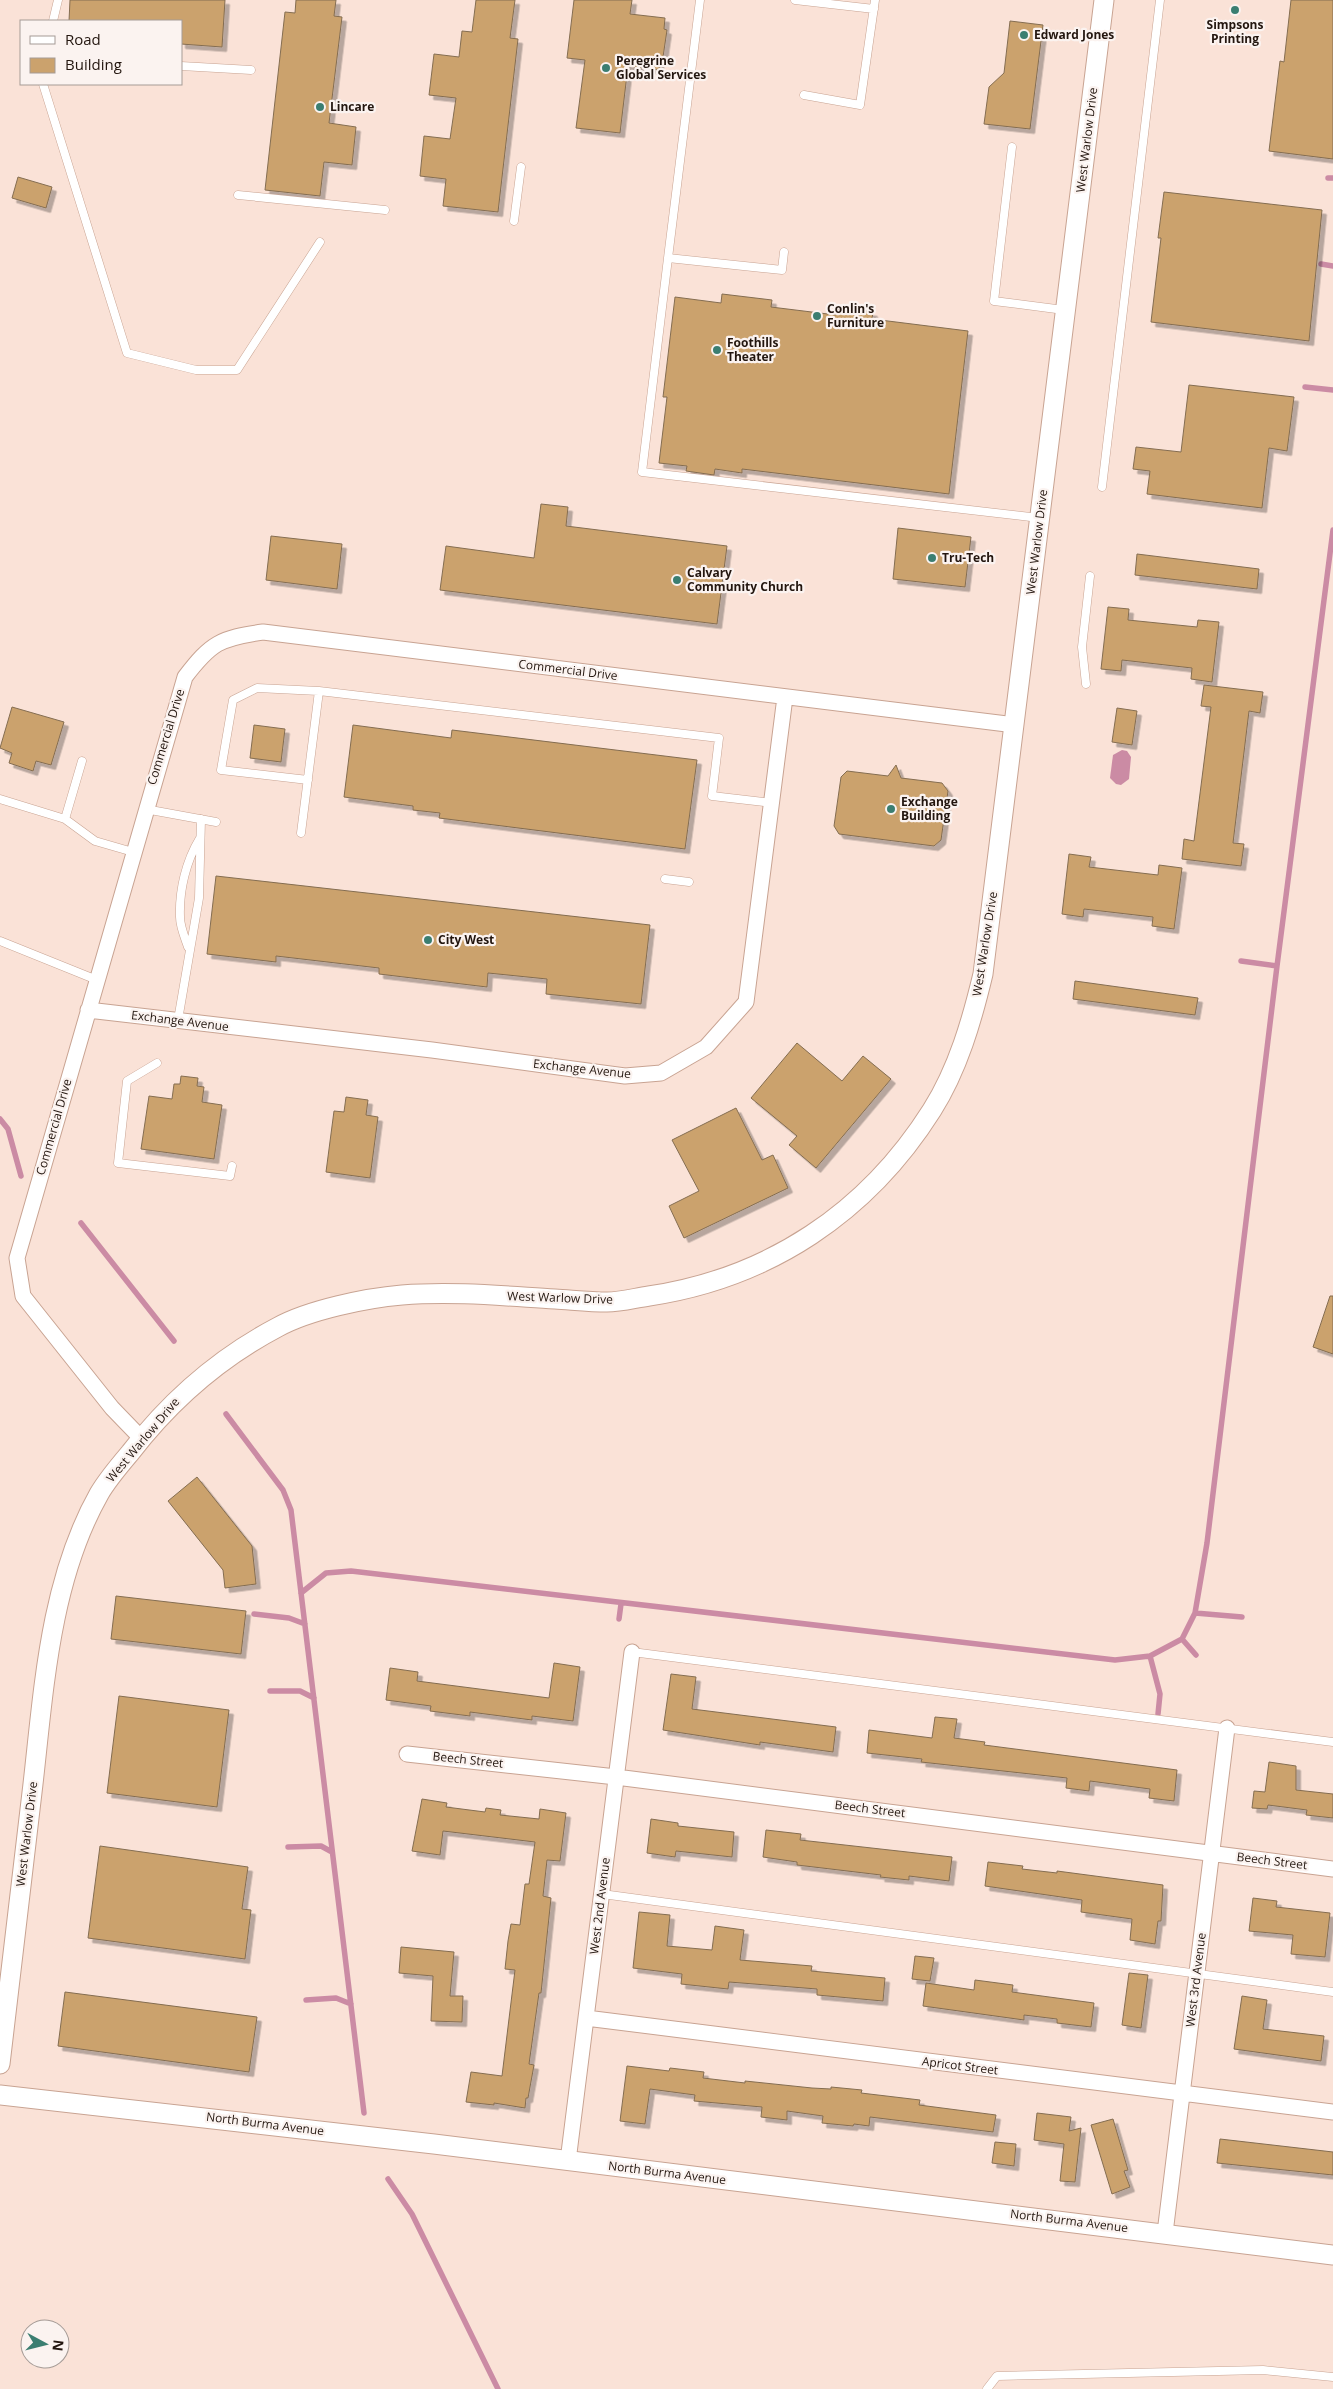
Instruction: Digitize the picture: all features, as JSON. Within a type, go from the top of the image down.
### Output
[{"type":"street","name":"West Warlow Drive","points":[[0,2064],[47,1668],[60,1599],[78,1541],[100,1492],[141,1438],[170,1405],[211,1370],[281,1325],[332,1307],[399,1295],[467,1293],[609,1302],[680,1291],[737,1274],[787,1250],[836,1219],[871,1186],[902,1150],[933,1108],[970,1026],[983,974],[1104,0]]},
{"type":"street","name":"Commercial Drive","points":[[141,1438],[112,1408],[23,1296],[16,1258],[184,677],[205,651],[233,636],[263,632],[1015,725]]},
{"type":"street","name":"Exchange Avenue","points":[[88,1010],[432,1050],[625,1076],[661,1073],[706,1047],[746,1002],[785,697]]},
{"type":"street","name":"West 2nd Avenue","points":[[568,2161],[632,1652]]},
{"type":"street","name":"West 3rd Avenue","points":[[1165,2233],[1227,1728]]},
{"type":"street","name":"Beech Street","points":[[407,1754],[616,1777],[1333,1869]]},
{"type":"street","name":"Apricot Street","points":[[586,2018],[1333,2112]]},
{"type":"street","name":"North Burma Avenue","points":[[0,2095],[134,2109],[568,2161],[1333,2255]]},
{"type":"lane","points":[[53,20],[58,0]]},
{"type":"lane","points":[[700,0],[642,472],[1040,518]]},
{"type":"lane","points":[[795,0],[874,9]]},
{"type":"lane","points":[[804,96],[860,104],[875,0]]},
{"type":"lane","points":[[1102,487],[1160,0]]},
{"type":"lane","points":[[182,66],[250,70]]},
{"type":"lane","points":[[43,85],[127,353],[196,370],[237,370],[320,242]]},
{"type":"lane","points":[[1012,147],[994,301],[1066,310]]},
{"type":"lane","points":[[514,221],[520,167]]},
{"type":"lane","points":[[238,195],[385,210]]},
{"type":"lane","points":[[668,258],[782,270],[784,252]]},
{"type":"lane","points":[[1086,684],[1082,647],[1090,576]]},
{"type":"lane","points":[[308,780],[221,770],[233,700],[257,688],[319,691],[719,738],[712,796],[772,803]]},
{"type":"lane","points":[[301,833],[319,691]]},
{"type":"lane","points":[[64,819],[82,761]]},
{"type":"lane","points":[[0,799],[64,819],[94,841],[133,852]]},
{"type":"lane","points":[[145,809],[216,822]]},
{"type":"lane","points":[[178,1020],[199,898],[201,819]]},
{"type":"lane","points":[[189,951],[180,918],[182,883],[192,852],[201,836]]},
{"type":"lane","points":[[665,879],[689,882]]},
{"type":"lane","points":[[0,941],[97,980]]},
{"type":"lane","points":[[157,1063],[127,1081],[118,1163],[230,1176],[232,1166]]},
{"type":"lane","points":[[632,1652],[1333,1742]]},
{"type":"lane","points":[[602,1894],[1333,1992]]},
{"type":"lane","points":[[987,2389],[997,2376],[1263,2370],[1333,2378]]},
{"type":"shaded area","points":[[1122,750],[1127,751],[1131,757],[1129,779],[1121,785],[1116,784],[1110,778],[1113,755]]},
{"type":"building","points":[[70,0],[225,0],[222,47],[182,44],[182,20],[69,20]]},
{"type":"building","points":[[296,0],[336,0],[334,16],[342,17],[329,123],[356,127],[352,165],[324,162],[320,196],[265,190],[285,12],[295,13]]},
{"type":"building","points":[[476,0],[515,0],[510,38],[518,39],[498,212],[443,206],[446,179],[420,176],[424,136],[450,139],[456,98],[429,95],[434,54],[459,57],[462,31],[472,32]]},
{"type":"building","name":"Peregrine Global Services","points":[[574,0],[632,0],[630,14],[665,18],[664,29],[667,30],[663,57],[660,57],[659,70],[628,66],[620,133],[576,128],[585,60],[567,58]]},
{"type":"building","points":[[1291,0],[1333,0],[1333,159],[1269,151],[1280,61],[1284,62]]},
{"type":"building","points":[[1010,21],[1043,25],[1030,129],[984,124],[989,87],[1004,73]]},
{"type":"building","points":[[18,177],[52,187],[46,208],[12,198]]},
{"type":"building","points":[[1164,192],[1322,210],[1309,341],[1151,322],[1161,238],[1158,238]]},
{"type":"building","points":[[722,294],[772,300],[771,307],[836,315],[837,307],[873,312],[872,319],[968,331],[949,494],[742,469],[742,473],[715,469],[714,475],[686,471],[687,466],[659,463],[667,397],[663,397],[675,297],[721,303]]},
{"type":"building","points":[[1189,385],[1294,397],[1287,451],[1269,448],[1262,508],[1147,494],[1150,471],[1133,469],[1136,447],[1181,452]]},
{"type":"building","points":[[541,504],[568,507],[566,526],[727,546],[717,624],[440,590],[446,546],[534,558]]},
{"type":"building","name":"Tru-Tech","points":[[898,528],[971,537],[965,587],[893,579]]},
{"type":"building","points":[[271,536],[342,544],[337,589],[266,580]]},
{"type":"building","points":[[1137,554],[1259,569],[1257,589],[1135,575]]},
{"type":"building","points":[[1108,607],[1129,609],[1128,620],[1197,627],[1198,620],[1219,622],[1212,682],[1191,679],[1192,668],[1122,660],[1121,671],[1101,669]]},
{"type":"building","points":[[1204,685],[1263,692],[1260,713],[1249,711],[1233,843],[1244,844],[1241,866],[1182,859],[1184,839],[1194,841],[1211,707],[1201,706]]},
{"type":"building","points":[[12,707],[64,722],[51,765],[36,761],[33,771],[9,763],[12,753],[0,748]]},
{"type":"building","points":[[1117,708],[1137,711],[1132,745],[1112,742]]},
{"type":"building","points":[[254,725],[285,729],[281,762],[250,758]]},
{"type":"building","points":[[353,725],[451,738],[452,730],[697,760],[685,849],[439,818],[440,813],[413,810],[413,806],[344,797]]},
{"type":"building","name":"Exchange Building","points":[[896,765],[901,778],[942,783],[948,791],[941,840],[934,846],[839,834],[834,826],[841,777],[847,771],[888,776]]},
{"type":"building","points":[[1069,854],[1091,857],[1089,867],[1158,875],[1159,865],[1182,868],[1174,929],[1152,926],[1153,917],[1084,909],[1083,917],[1062,914]]},
{"type":"building","name":"City West","points":[[216,876],[650,925],[641,1004],[546,994],[547,979],[488,973],[487,987],[379,974],[379,968],[276,956],[276,962],[207,954]]},
{"type":"building","points":[[1075,981],[1198,998],[1195,1015],[1073,999]]},
{"type":"building","points":[[797,1043],[842,1081],[863,1056],[891,1079],[816,1168],[789,1145],[797,1136],[751,1098]]},
{"type":"building","points":[[181,1076],[198,1078],[197,1086],[204,1087],[202,1102],[222,1105],[214,1159],[141,1149],[149,1096],[172,1099],[174,1084],[180,1084]]},
{"type":"building","points":[[346,1097],[368,1100],[366,1115],[378,1117],[370,1178],[326,1172],[334,1111],[344,1112]]},
{"type":"building","points":[[736,1108],[762,1160],[773,1155],[788,1188],[684,1238],[669,1206],[699,1191],[672,1140]]},
{"type":"building","points":[[1330,1296],[1333,1296],[1333,1354],[1313,1347]]},
{"type":"building","points":[[197,1477],[252,1546],[256,1584],[225,1588],[223,1570],[168,1501]]},
{"type":"building","points":[[116,1596],[246,1611],[241,1654],[111,1639]]},
{"type":"building","points":[[554,1663],[580,1667],[573,1721],[532,1716],[532,1720],[470,1712],[470,1716],[430,1711],[431,1706],[386,1700],[390,1668],[418,1672],[417,1681],[549,1698]]},
{"type":"building","points":[[671,1674],[696,1677],[692,1709],[836,1727],[833,1752],[760,1742],[760,1745],[663,1730]]},
{"type":"building","points":[[119,1696],[229,1710],[217,1807],[107,1793]]},
{"type":"building","points":[[935,1717],[957,1719],[954,1738],[985,1742],[984,1745],[1177,1770],[1174,1801],[1149,1798],[1150,1789],[1090,1781],[1089,1791],[1066,1788],[1067,1778],[921,1762],[922,1759],[867,1753],[869,1730],[932,1738]]},
{"type":"building","points":[[1269,1762],[1296,1766],[1296,1790],[1333,1794],[1333,1818],[1306,1815],[1307,1810],[1268,1805],[1267,1809],[1252,1808],[1254,1791],[1265,1792]]},
{"type":"building","points":[[422,1799],[447,1803],[446,1807],[485,1812],[486,1808],[501,1810],[500,1815],[539,1819],[540,1809],[566,1813],[560,1861],[547,1860],[543,1896],[551,1898],[541,1993],[539,1993],[529,2064],[534,2065],[525,2108],[494,2103],[494,2105],[466,2102],[471,2072],[502,2076],[515,1970],[505,1969],[508,1941],[511,1924],[520,1925],[525,1884],[529,1884],[535,1842],[443,1831],[440,1855],[412,1851]]},
{"type":"building","points":[[651,1819],[678,1823],[678,1826],[734,1832],[732,1857],[676,1851],[675,1857],[647,1853]]},
{"type":"building","points":[[766,1830],[801,1834],[800,1840],[952,1857],[949,1881],[909,1876],[909,1880],[880,1877],[881,1875],[797,1865],[797,1862],[763,1857]]},
{"type":"building","points":[[100,1846],[248,1867],[242,1909],[251,1910],[245,1959],[88,1938]]},
{"type":"building","points":[[988,1862],[1023,1866],[1022,1869],[1057,1873],[1057,1871],[1163,1885],[1161,1921],[1158,1921],[1155,1944],[1130,1940],[1132,1919],[1081,1912],[1082,1900],[985,1886]]},
{"type":"building","points":[[1253,1898],[1277,1901],[1276,1907],[1330,1913],[1325,1957],[1291,1954],[1293,1935],[1249,1931]]},
{"type":"building","points":[[639,1912],[670,1915],[667,1946],[712,1950],[715,1926],[744,1930],[740,1960],[812,1966],[811,1971],[885,1978],[883,2001],[817,1995],[817,1989],[729,1982],[728,1989],[681,1984],[682,1974],[633,1968]]},
{"type":"building","points":[[401,1947],[454,1952],[450,1996],[463,1996],[462,2022],[431,2021],[433,1976],[399,1973]]},
{"type":"building","points":[[915,1956],[934,1958],[930,1981],[912,1979]]},
{"type":"building","points":[[1129,1973],[1148,1975],[1141,2028],[1122,2025]]},
{"type":"building","points":[[975,1980],[1013,1985],[1012,1992],[1094,2003],[1091,2027],[1057,2023],[1057,2019],[1024,2015],[1024,2020],[923,2006],[926,1983],[974,1990]]},
{"type":"building","points":[[65,1992],[257,2017],[249,2072],[58,2046]]},
{"type":"building","points":[[1242,1996],[1267,2000],[1263,2029],[1324,2036],[1321,2061],[1234,2049]]},
{"type":"building","points":[[627,2066],[669,2071],[670,2068],[704,2072],[703,2078],[745,2083],[745,2081],[812,2088],[831,2089],[831,2087],[862,2090],[861,2093],[920,2100],[919,2105],[996,2115],[993,2132],[870,2117],[869,2126],[854,2124],[853,2126],[822,2123],[823,2116],[787,2111],[787,2120],[761,2117],[762,2107],[694,2101],[695,2095],[650,2089],[645,2124],[620,2121]]},
{"type":"building","points":[[1037,2113],[1071,2117],[1069,2131],[1081,2128],[1075,2182],[1060,2181],[1064,2144],[1034,2140]]},
{"type":"building","points":[[1113,2119],[1128,2170],[1124,2171],[1130,2187],[1112,2194],[1091,2125]]},
{"type":"building","points":[[1220,2139],[1333,2152],[1333,2175],[1217,2163]]},
{"type":"building","points":[[995,2142],[1016,2144],[1014,2166],[992,2163]]},
{"type":"waterway","points":[[1328,178],[1333,178]]},
{"type":"waterway","points":[[1321,264],[1333,266]]},
{"type":"waterway","points":[[1305,387],[1333,390]]},
{"type":"waterway","points":[[301,1593],[326,1573],[351,1571],[1115,1660],[1150,1656],[1182,1639],[1195,1613],[1207,1543],[1277,966],[1333,530]]},
{"type":"waterway","points":[[1241,961],[1277,966]]},
{"type":"waterway","points":[[0,1119],[8,1129],[21,1176]]},
{"type":"waterway","points":[[81,1223],[174,1341]]},
{"type":"waterway","points":[[226,1414],[283,1490],[291,1510],[364,2113]]},
{"type":"waterway","points":[[619,1619],[621,1604]]},
{"type":"waterway","points":[[1195,1613],[1242,1617]]},
{"type":"waterway","points":[[254,1614],[289,1618],[305,1624]]},
{"type":"waterway","points":[[1182,1639],[1196,1655]]},
{"type":"waterway","points":[[1150,1656],[1160,1694],[1158,1714]]},
{"type":"waterway","points":[[270,1691],[300,1691],[314,1698]]},
{"type":"waterway","points":[[288,1847],[321,1846],[332,1852]]},
{"type":"waterway","points":[[306,2000],[336,1998],[351,2004]]},
{"type":"waterway","points":[[388,2179],[412,2214],[498,2389]]},
{"type":"place","name":"Simpsons Printing","points":[[1235,10]]},
{"type":"place","name":"Edward Jones","points":[[1024,35]]},
{"type":"place","name":"Peregrine Global Services","points":[[606,68]]},
{"type":"place","name":"Lincare","points":[[320,107]]},
{"type":"place","name":"Conlin's Furniture","points":[[817,316]]},
{"type":"place","name":"Foothills Theater","points":[[717,350]]},
{"type":"place","name":"Tru-Tech","points":[[932,558]]},
{"type":"place","name":"Calvary Community Church","points":[[677,580]]},
{"type":"place","name":"Exchange Building","points":[[891,809]]},
{"type":"place","name":"City West","points":[[428,940]]}]
